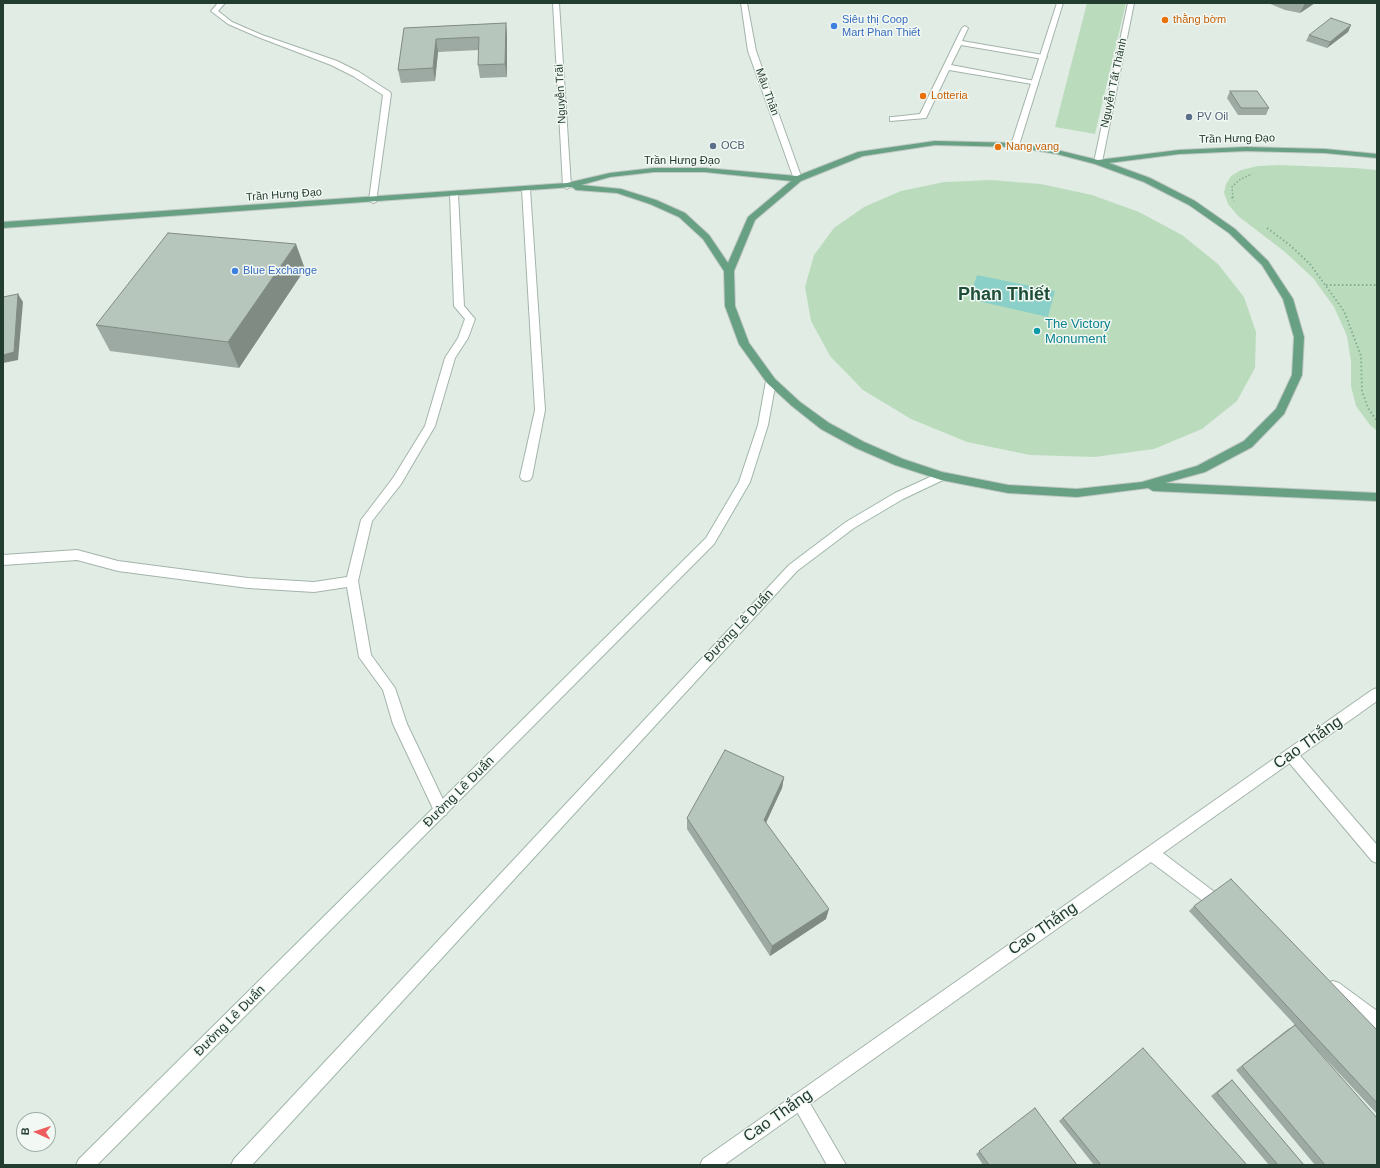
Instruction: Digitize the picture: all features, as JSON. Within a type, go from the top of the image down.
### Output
[{"type":"main road","points":[[1142,486],[1201,469],[1248,444],[1280,411],[1297,375],[1299,336],[1288,299],[1265,263],[1232,231],[1192,203],[1146,180],[1098,162],[1057,152],[1015,145],[935,142],[861,154],[798,179],[751,219],[729,271],[730,306],[744,344],[771,381],[796,404],[819,421],[860,445],[899,462],[941,476],[1008,489],[1070,493],[1142,486],[1377,497]]},
{"type":"main road","name":"Trần Hưng Đạo","points":[[1098,162],[1179,152],[1246,148],[1325,151],[1377,156]]},
{"type":"main road","name":"Trần Hưng Đạo","points":[[567,186],[610,175],[654,170],[705,170],[798,179]]},
{"type":"main road","name":"Trần Hưng Đạo","points":[[3,225],[567,186],[618,191],[653,202],[682,215],[706,237],[729,271]]},
{"type":"street","points":[[222,3],[214,11],[230,23],[260,36],[334,62],[387,94],[373,200]]},
{"type":"street","name":"Nguyễn Trãi","points":[[556,3],[567,186]]},
{"type":"street","name":"Mậu Thân","points":[[744,3],[752,51],[798,179]]},
{"type":"street","points":[[1015,145],[1060,3]]},
{"type":"street","name":"Nguyễn Tất Thành","points":[[1098,162],[1131,3]]},
{"type":"street","points":[[893,119],[923,116],[965,28]]},
{"type":"street","points":[[958,42],[1044,57]]},
{"type":"street","points":[[947,67],[1035,83]]},
{"type":"street","points":[[526,189],[540,410],[526,477]]},
{"type":"street","points":[[441,810],[400,724],[389,688],[365,657],[352,581],[367,520],[397,481],[430,426],[450,358],[463,338],[470,319],[459,306],[454,194]]},
{"type":"street","name":"Đường Lê Duẩn","points":[[85,1165],[710,541],[744,482],[763,425],[771,381]]},
{"type":"street","name":"Đường Lê Duẩn","points":[[240,1165],[793,568],[850,525],[899,496],[941,476]]},
{"type":"street","points":[[3,560],[77,555],[126,567],[248,583],[314,587],[352,581]]},
{"type":"street","name":"Cao Thắng","points":[[709,1165],[1377,694]]},
{"type":"street","points":[[1291,755],[1377,856]]},
{"type":"street","points":[[1151,853],[1232,914]]},
{"type":"street","points":[[1320,979],[1377,1021]]},
{"type":"street","points":[[799,1101],[837,1165]]},
{"type":"path","points":[[1236,205],[1232,196],[1232,187],[1239,180],[1258,174]]},
{"type":"path","points":[[1266,227],[1291,246],[1310,264],[1326,284],[1344,311],[1360,356],[1362,391],[1368,408],[1377,422]]},
{"type":"path","points":[[1326,284],[1377,285]]},
{"type":"green space","points":[[1087,3],[1126,3],[1095,134],[1055,127]]},
{"type":"green space","points":[[1279,165],[1377,170],[1377,431],[1370,425],[1356,406],[1351,386],[1351,362],[1347,336],[1334,307],[1313,278],[1285,252],[1238,216],[1228,204],[1224,193],[1226,184],[1231,176],[1241,170],[1258,166]]},
{"type":"green space","points":[[991,180],[1041,184],[1092,195],[1139,212],[1182,235],[1218,264],[1244,297],[1256,332],[1255,368],[1237,401],[1202,429],[1154,449],[1095,457],[1030,455],[967,442],[911,419],[863,390],[830,356],[811,321],[805,287],[814,255],[834,228],[864,207],[901,191],[944,182]]},
{"type":"water","points":[[977,275],[1055,291],[1048,317],[969,299]]},
{"type":"building","points":[[1331,18],[1351,25],[1330,42],[1309,35]]},
{"type":"building","points":[[506,23],[505,64],[478,65],[479,37],[436,39],[433,68],[398,70],[404,28]]},
{"type":"building","points":[[1230,91],[1257,91],[1269,108],[1241,108]]},
{"type":"building","points":[[168,233],[296,244],[228,342],[96,325]]},
{"type":"building","points":[[18,294],[14,352],[3,355],[3,297]]},
{"type":"building","points":[[725,750],[784,777],[764,820],[829,909],[772,946],[687,818]]},
{"type":"building","points":[[1231,879],[1377,1030],[1377,1103],[1194,906]]},
{"type":"building","points":[[1295,1025],[1377,1118],[1377,1165],[1325,1165],[1242,1066]]},
{"type":"building","points":[[1143,1048],[1247,1165],[1101,1165],[1063,1118]]},
{"type":"building","points":[[1232,1080],[1304,1165],[1278,1165],[1217,1093]]},
{"type":"building","points":[[1035,1108],[1077,1165],[989,1165],[979,1151]]},
{"type":"place","name":"thằng bờm","points":[[1165,20]]},
{"type":"place","name":"Siêu thị Coop Mart Phan Thiết","points":[[834,26]]},
{"type":"place","name":"Lotteria","points":[[923,96]]},
{"type":"place","name":"PV Oil","points":[[1189,117]]},
{"type":"place","name":"OCB","points":[[713,146]]},
{"type":"place","name":"Nang vang","points":[[998,147]]},
{"type":"place","name":"Blue Exchange","points":[[235,271]]},
{"type":"place","name":"The Victory Monument","points":[[1037,331]]},
{"type":"district","name":"Phan Thiết","points":[[1004,295]]}]
